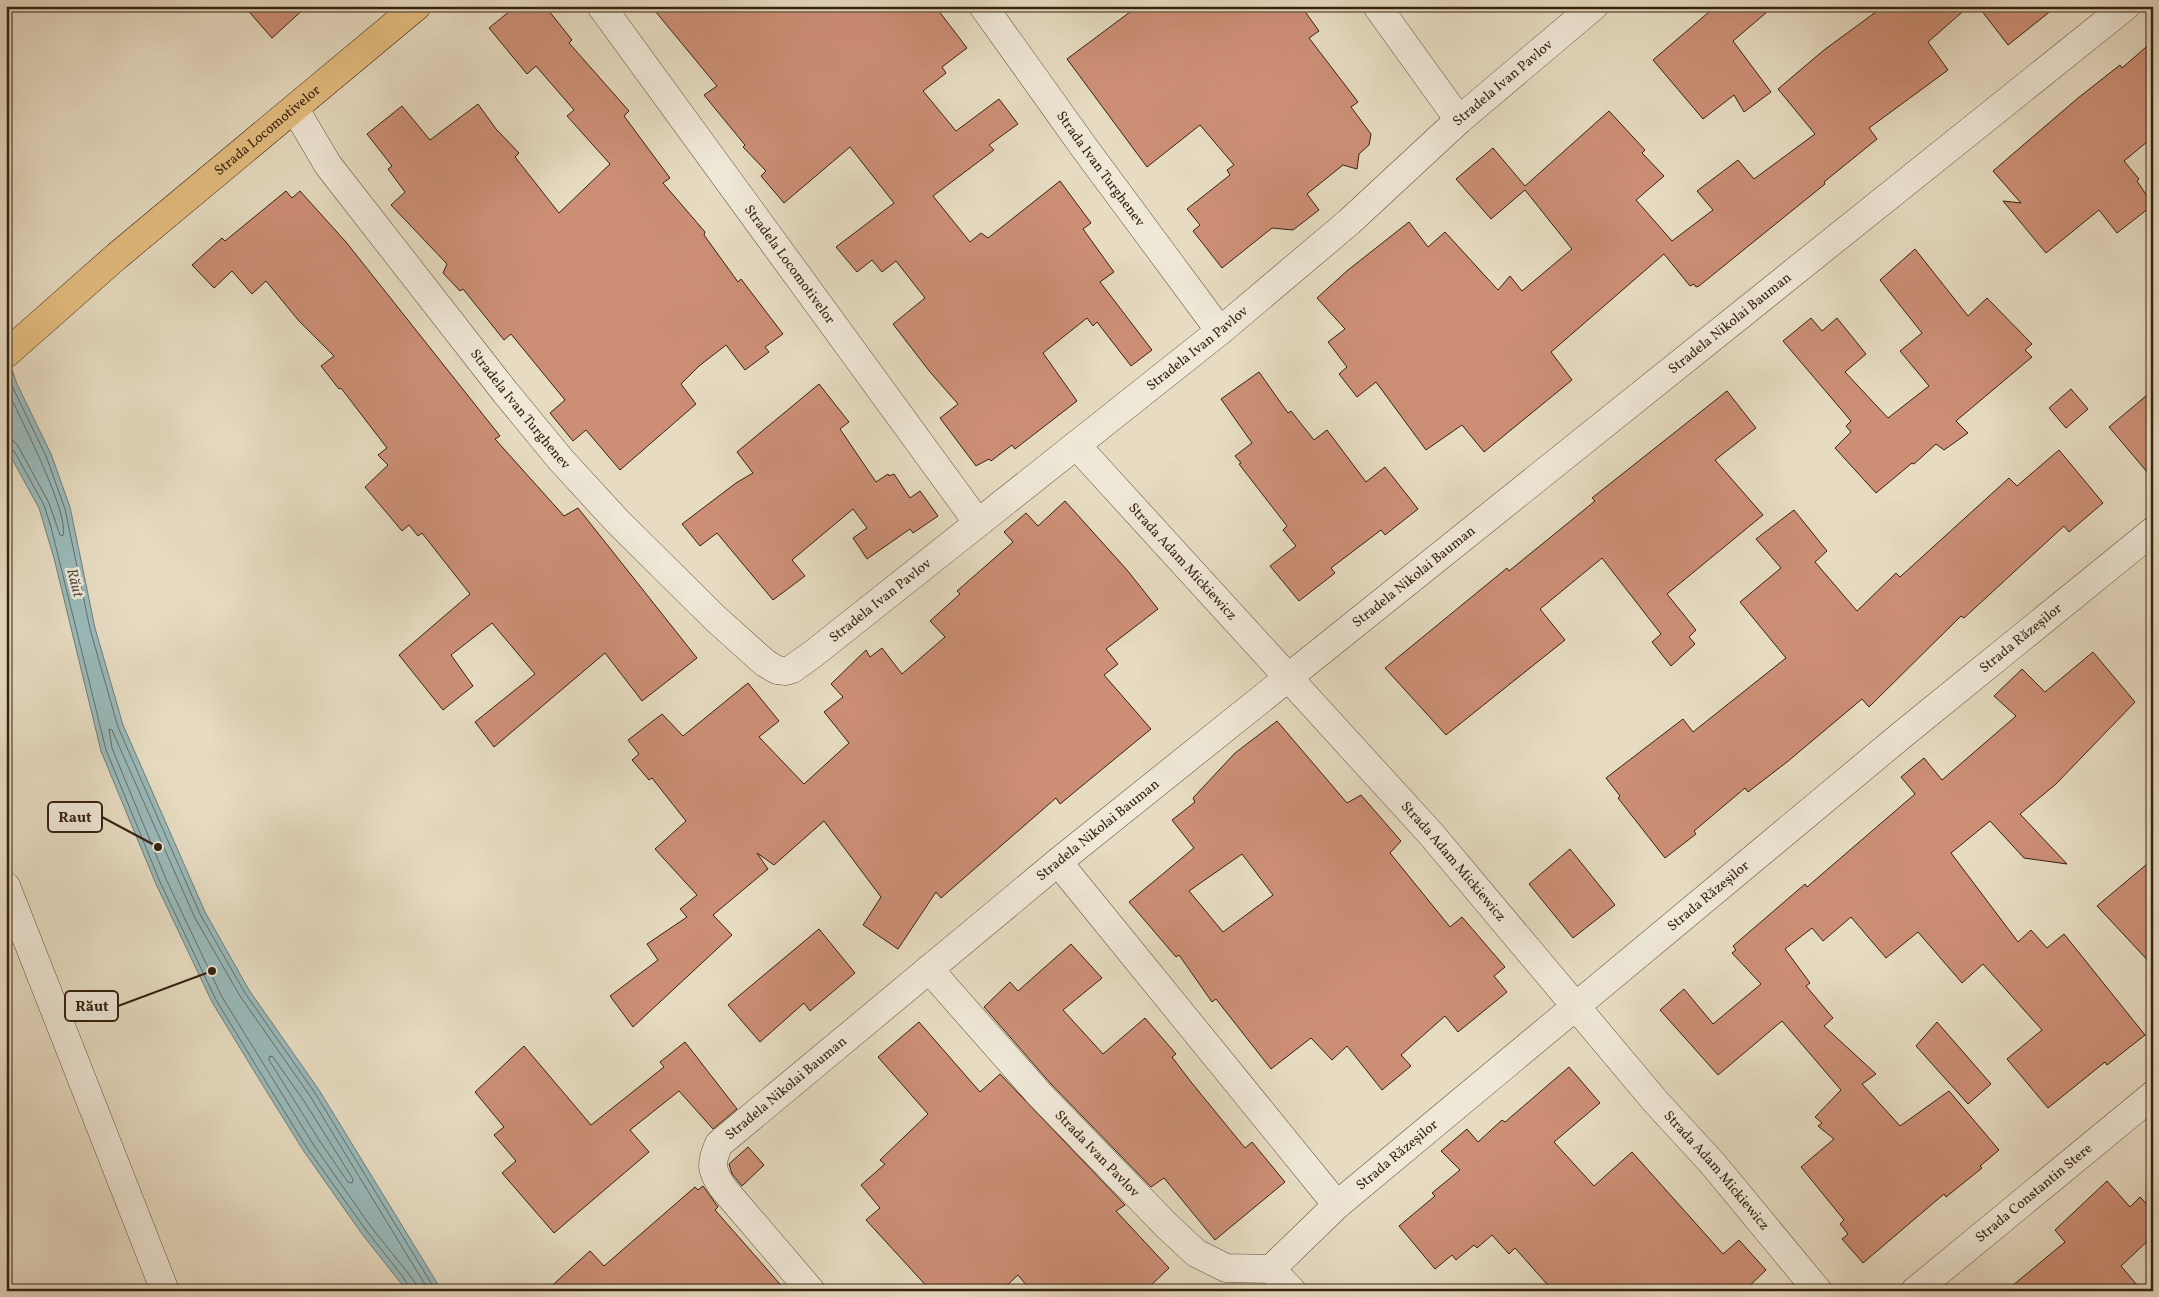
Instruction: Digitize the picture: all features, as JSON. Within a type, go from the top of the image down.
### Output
[{"type":"main road","name":"Strada Locomotivelor","points":[[6,354],[117,256],[417,6]]},
{"type":"street","name":"Stradela Locomotivelor","points":[[601,6],[978,523]]},
{"type":"street","name":"Strada Ivan Turghenev","points":[[983,6],[1083,146],[1220,331]]},
{"type":"street","points":[[1377,6],[1459,120]]},
{"type":"street","name":"Stradela Ivan Pavlov","points":[[786,671],[792,669],[813,654],[1220,331],[1349,222],[1459,120],[1594,6]]},
{"type":"street","name":"Stradela Nikolai Bauman","points":[[811,1291],[723,1188],[713,1173],[713,1159],[719,1144],[1058,862],[2126,6]]},
{"type":"street","name":"Stradela Ivan Turghenev","points":[[295,109],[328,165],[561,460],[618,522],[716,619],[765,663],[778,670],[786,671]]},
{"type":"street","name":"Strada Adam Mickiewicz","points":[[1076,445],[1431,834],[1656,1102],[1713,1164],[1818,1291]]},
{"type":"street","name":"Strada Răzeșilor","points":[[1270,1269],[1336,1205],[2153,531]]},
{"type":"street","points":[[1058,862],[1336,1205]]},
{"type":"street","points":[[6,886],[165,1291]]},
{"type":"street","name":"Strada Ivan Pavlov","points":[[929,969],[1040,1095],[1196,1253],[1226,1268],[1270,1269]]},
{"type":"street","name":"Strada Constantin Stere","points":[[1915,1291],[2153,1095]]},
{"type":"street","points":[[1270,1269],[1292,1291]]},
{"type":"water","points":[[6,352],[17,384],[51,454],[70,507],[95,628],[123,725],[205,912],[249,990],[319,1090],[442,1291],[407,1291],[362,1234],[303,1150],[212,1002],[156,884],[101,751],[54,558],[39,508],[6,448]]},
{"type":"building","points":[[244,6],[307,6],[272,38]]},
{"type":"building","points":[[516,6],[545,6],[572,40],[569,43],[629,111],[624,116],[670,178],[663,183],[705,232],[704,235],[738,282],[741,279],[783,334],[765,347],[769,352],[745,370],[726,345],[699,366],[681,384],[696,404],[620,470],[586,430],[573,441],[550,413],[565,400],[511,334],[504,340],[463,289],[460,291],[443,273],[447,264],[391,205],[405,192],[388,169],[392,166],[367,134],[402,106],[430,140],[478,104],[496,129],[519,153],[515,157],[559,213],[610,164],[567,116],[574,110],[536,66],[527,74],[489,28]]},
{"type":"building","points":[[651,6],[935,6],[967,48],[942,67],[946,73],[923,91],[956,131],[999,99],[1018,124],[989,145],[994,150],[933,196],[970,242],[981,233],[988,238],[1060,181],[1091,223],[1083,229],[1114,272],[1100,282],[1152,350],[1131,366],[1097,322],[1093,326],[1087,318],[1043,353],[1077,401],[1015,449],[1012,445],[991,461],[989,459],[976,466],[940,418],[958,404],[930,372],[893,324],[925,298],[896,261],[882,272],[872,260],[857,272],[836,247],[894,203],[850,147],[784,203],[761,176],[766,171],[743,147],[745,145],[704,95],[717,86]]},
{"type":"building","points":[[1138,6],[1301,6],[1319,31],[1309,38],[1358,102],[1351,107],[1371,134],[1369,145],[1359,154],[1357,169],[1343,165],[1307,194],[1319,210],[1293,230],[1272,228],[1222,268],[1193,231],[1200,225],[1187,209],[1230,175],[1227,170],[1234,165],[1200,125],[1147,167],[1067,59]]},
{"type":"building","points":[[1716,6],[1774,6],[1733,41],[1771,92],[1744,112],[1734,95],[1703,119],[1653,60]]},
{"type":"building","points":[[1884,6],[1969,6],[1928,42],[1948,70],[1869,128],[1877,139],[1824,182],[1825,184],[1699,286],[1696,287],[1694,284],[1690,286],[1664,254],[1551,352],[1572,380],[1484,452],[1462,425],[1426,450],[1376,382],[1357,397],[1339,374],[1347,367],[1328,342],[1345,329],[1317,298],[1348,270],[1409,222],[1428,247],[1445,232],[1498,290],[1510,276],[1522,291],[1572,249],[1525,190],[1491,219],[1456,179],[1493,148],[1525,186],[1609,111],[1645,150],[1642,153],[1664,176],[1636,200],[1672,241],[1713,210],[1697,191],[1738,160],[1754,179],[1815,134],[1778,89],[1824,50]]},
{"type":"building","points":[[1978,6],[2057,6],[2008,45]]},
{"type":"building","points":[[2153,41],[2153,137],[2124,161],[2139,179],[2137,181],[2153,205],[2117,233],[2099,210],[2046,253],[2003,201],[2021,203],[1993,171],[2078,98],[2120,65],[2122,68]]},
{"type":"building","points":[[286,191],[292,198],[300,191],[346,242],[500,436],[495,439],[564,516],[578,508],[697,658],[642,701],[605,653],[494,747],[475,722],[535,674],[492,623],[451,655],[473,686],[443,710],[399,655],[470,594],[422,533],[418,536],[409,525],[402,531],[365,487],[388,465],[378,455],[387,448],[341,388],[339,389],[321,366],[334,356],[299,321],[266,281],[252,294],[232,271],[214,288],[192,265],[222,238],[225,241]]},
{"type":"building","points":[[1915,249],[1968,316],[1987,298],[2032,344],[2025,350],[2032,357],[1956,421],[1968,433],[1944,450],[1936,444],[1914,464],[1912,463],[1876,493],[1835,448],[1851,432],[1846,426],[1851,421],[1783,341],[1811,318],[1822,331],[1837,318],[1866,354],[1845,372],[1888,418],[1929,386],[1900,351],[1922,333],[1880,280]]},
{"type":"building","points":[[1259,372],[1288,413],[1291,411],[1314,440],[1327,430],[1366,482],[1385,467],[1418,509],[1385,535],[1381,530],[1331,568],[1335,573],[1299,601],[1270,566],[1296,546],[1283,530],[1287,526],[1239,464],[1241,463],[1235,456],[1252,443],[1221,399]]},
{"type":"building","points":[[819,384],[849,422],[840,429],[876,482],[888,474],[889,476],[894,474],[910,498],[920,491],[938,516],[913,533],[910,529],[867,559],[853,538],[867,528],[853,509],[792,560],[805,576],[773,600],[717,533],[700,546],[682,524],[736,483],[753,473],[737,452]]},
{"type":"building","points":[[2071,389],[2088,409],[2066,428],[2049,408]]},
{"type":"building","points":[[2153,390],[2153,479],[2109,427]]},
{"type":"building","points":[[1727,391],[1756,428],[1715,460],[1763,515],[1667,594],[1696,630],[1689,637],[1695,644],[1671,666],[1652,642],[1661,634],[1602,558],[1540,609],[1565,640],[1446,735],[1385,668],[1507,568],[1509,571],[1595,501],[1592,498]]},
{"type":"building","points":[[2059,450],[2103,503],[2069,532],[2064,526],[1964,618],[1961,616],[1869,707],[1862,699],[1748,792],[1745,788],[1694,831],[1696,834],[1665,858],[1618,798],[1620,796],[1606,778],[1683,719],[1693,732],[1786,658],[1740,602],[1781,568],[1756,539],[1794,510],[1827,551],[1815,562],[1857,611],[1896,573],[1900,577],[2009,478],[2017,486]]},
{"type":"building","points":[[1065,501],[1127,570],[1158,609],[1106,649],[1118,664],[1104,675],[1151,729],[1060,804],[1056,798],[941,898],[936,892],[898,949],[863,925],[881,897],[824,821],[774,865],[757,853],[768,869],[713,915],[732,935],[633,1027],[610,996],[658,960],[647,944],[687,917],[680,909],[697,895],[655,849],[686,821],[652,778],[649,780],[632,760],[639,754],[628,740],[662,714],[683,736],[748,683],[779,721],[759,737],[804,784],[849,743],[824,712],[843,697],[831,684],[866,650],[870,657],[882,648],[902,674],[945,637],[930,621],[960,594],[957,591],[1013,542],[1004,532],[1026,513],[1038,526]]},
{"type":"building","points":[[2093,652],[2135,702],[2056,784],[2020,814],[2067,864],[2024,858],[1990,821],[1951,853],[2018,942],[2031,930],[2047,948],[2064,934],[2145,1035],[2107,1065],[2105,1062],[2048,1108],[2007,1059],[2042,1030],[1983,964],[1962,983],[1918,932],[1886,958],[1851,917],[1823,941],[1812,928],[1785,949],[1810,983],[1806,986],[1833,1018],[1824,1026],[1876,1074],[1862,1084],[1900,1126],[1949,1091],[1999,1150],[1980,1166],[1982,1168],[1946,1197],[1944,1194],[1863,1263],[1842,1239],[1848,1234],[1840,1224],[1844,1220],[1801,1167],[1834,1139],[1818,1126],[1822,1123],[1815,1117],[1841,1090],[1782,1021],[1718,1075],[1660,1010],[1684,989],[1713,1024],[1761,984],[1732,953],[1736,950],[1733,946],[1805,884],[1807,887],[1915,794],[1901,777],[1924,758],[1942,780],[2016,716],[1994,696],[2022,669],[2045,692]]},
{"type":"building","points":[[1277,721],[1347,803],[1361,795],[1401,841],[1390,853],[1450,927],[1462,917],[1505,967],[1494,976],[1507,992],[1458,1032],[1445,1016],[1401,1055],[1411,1066],[1382,1090],[1347,1046],[1332,1060],[1311,1038],[1271,1069],[1216,999],[1212,1002],[1179,955],[1176,957],[1129,902],[1194,848],[1172,820],[1195,802],[1193,798],[1235,753]],"holes":[[[1242,854],[1273,895],[1223,932],[1189,891]]]},
{"type":"building","points":[[1570,849],[1615,905],[1573,938],[1529,884]]},
{"type":"building","points":[[2153,859],[2153,966],[2097,906]]},
{"type":"building","points":[[819,929],[855,973],[810,1011],[804,1003],[760,1042],[728,1005]]},
{"type":"building","points":[[1071,944],[1102,978],[1063,1010],[1103,1054],[1145,1018],[1176,1054],[1172,1057],[1245,1148],[1252,1142],[1285,1182],[1215,1240],[1164,1178],[1151,1187],[1051,1084],[984,1007],[1010,982],[1018,991]]},
{"type":"building","points":[[919,1022],[980,1092],[1000,1074],[1125,1205],[1116,1211],[1169,1268],[1145,1291],[1031,1291],[1018,1275],[1001,1291],[931,1291],[866,1220],[880,1208],[861,1185],[885,1164],[880,1160],[928,1114],[878,1057]]},
{"type":"building","points":[[1937,1022],[1991,1084],[1968,1104],[1916,1046]]},
{"type":"building","points":[[685,1042],[737,1109],[713,1129],[679,1091],[630,1130],[649,1152],[554,1233],[502,1173],[516,1161],[494,1135],[504,1127],[475,1092],[524,1046],[591,1125],[664,1067],[660,1062]]},
{"type":"building","points":[[1569,1067],[1600,1103],[1554,1142],[1594,1186],[1632,1152],[1723,1254],[1739,1240],[1766,1270],[1744,1291],[1553,1291],[1515,1248],[1509,1254],[1492,1235],[1477,1248],[1474,1245],[1456,1260],[1452,1255],[1435,1269],[1399,1226],[1435,1196],[1432,1193],[1460,1170],[1441,1151],[1467,1129],[1478,1142],[1502,1120],[1505,1122]]},
{"type":"building","points":[[748,1147],[764,1165],[742,1186],[732,1174],[729,1164]]},
{"type":"building","points":[[2107,1181],[2130,1207],[2140,1197],[2153,1211],[2153,1236],[2121,1266],[2142,1291],[2006,1291],[2065,1242],[2055,1230]]},
{"type":"building","points":[[703,1186],[718,1207],[715,1210],[786,1291],[546,1291],[590,1251],[604,1266],[695,1187],[698,1190]]},
{"type":"place","name":"Raut","points":[[158,847]]},
{"type":"place","name":"Răut","points":[[212,971]]}]
